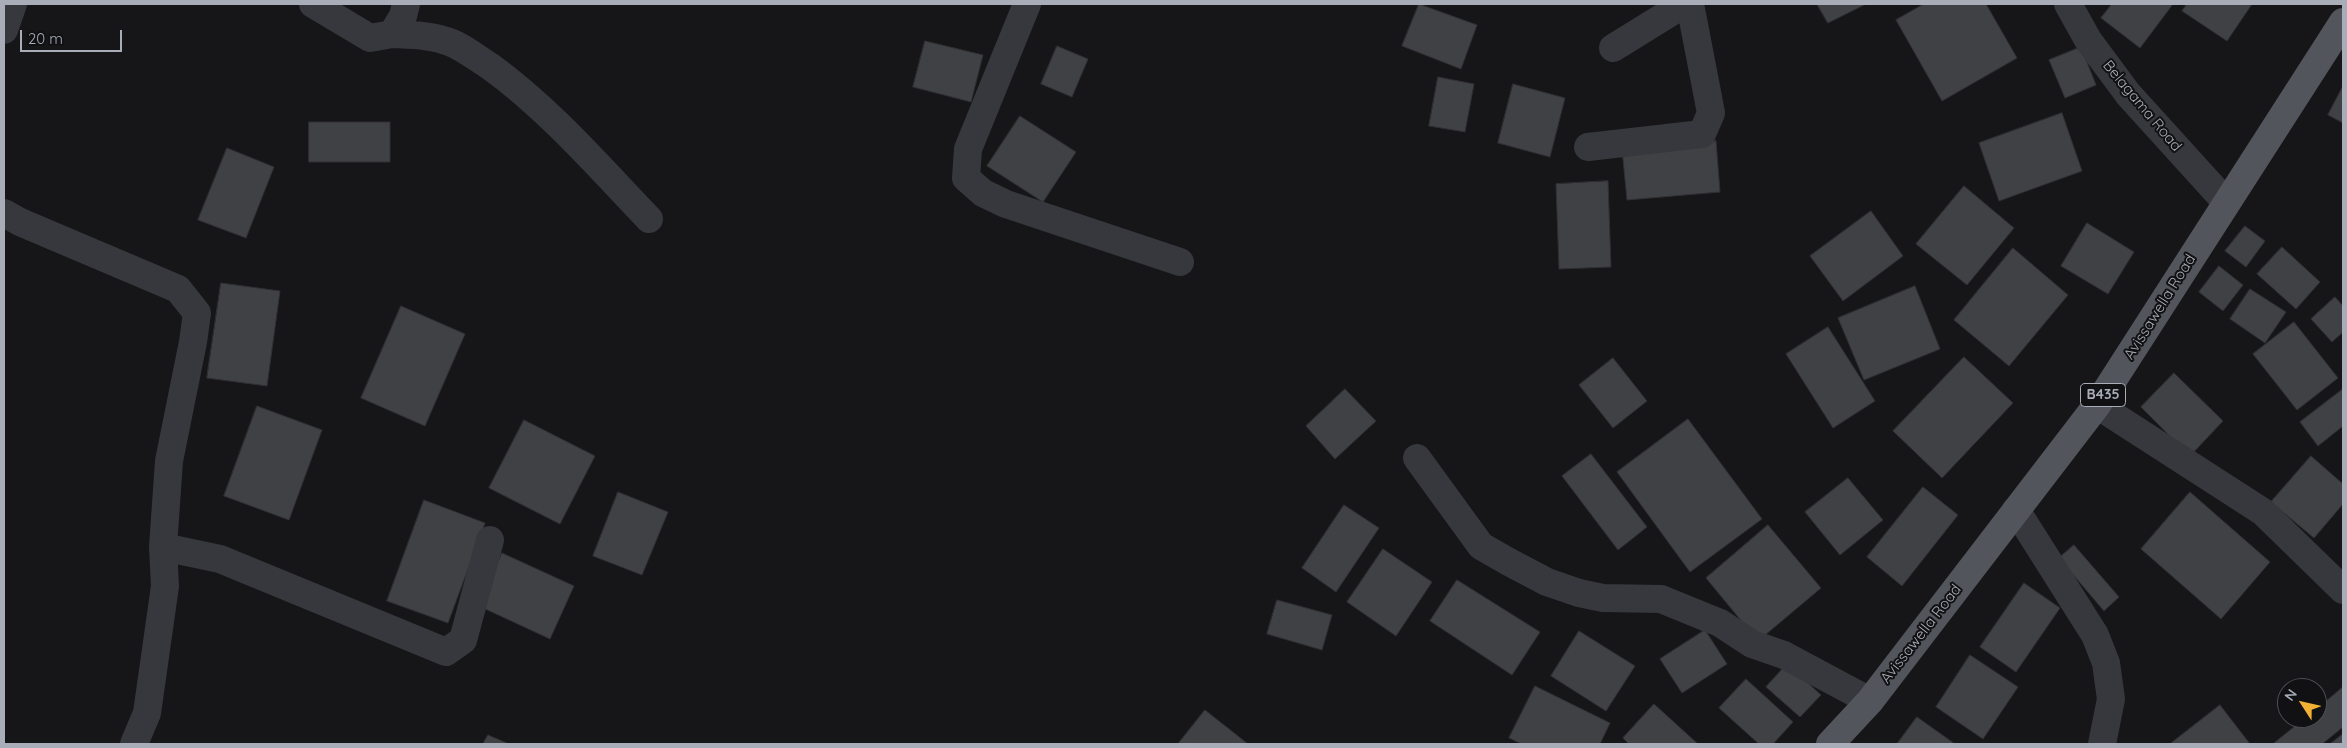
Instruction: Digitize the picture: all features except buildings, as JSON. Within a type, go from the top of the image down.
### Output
[{"type":"main road","name":"Avissawella Road","points":[[1830,744],[1870,701],[2096,405],[2226,202],[2342,27]]},
{"type":"street","points":[[4,30],[13,4]]},
{"type":"street","points":[[313,4],[370,38],[392,34],[430,36],[452,43],[470,53],[515,84],[556,123],[649,220]]},
{"type":"street","points":[[392,34],[403,16],[406,4]]},
{"type":"street","points":[[1027,4],[968,149],[966,178],[983,193],[1006,204],[1180,262]]},
{"type":"street","points":[[1613,48],[1684,4]]},
{"type":"street","points":[[1588,147],[1702,134],[1711,113],[1690,4]]},
{"type":"street","name":"Belagama Road","points":[[2068,4],[2088,40],[2128,94],[2226,202]]},
{"type":"street","points":[[4,213],[20,222],[178,289],[197,313],[169,461],[163,547],[165,586],[147,713],[134,744]]},
{"type":"street","points":[[2096,405],[2263,512],[2343,590]]},
{"type":"street","points":[[1417,458],[1481,546],[1517,566],[1547,582],[1595,596],[1661,599],[1720,622],[1752,644],[1784,655],[1870,701]]},
{"type":"street","points":[[2016,510],[2095,635],[2106,662],[2111,700],[2102,744]]},
{"type":"street","points":[[163,547],[220,559],[446,652],[462,640],[490,540]]}]
